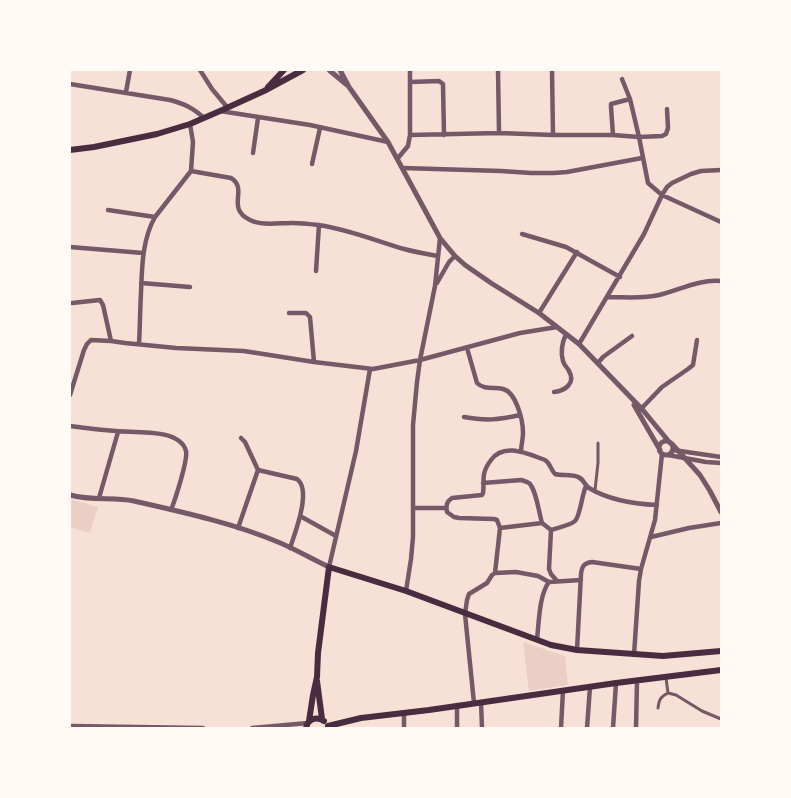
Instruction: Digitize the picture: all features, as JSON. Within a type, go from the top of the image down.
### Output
[{"type":"main road","points":[[264,91],[284,70]]},
{"type":"main road","points":[[70,150],[157,134],[190,124],[264,91],[303,70]]},
{"type":"main road","points":[[721,651],[663,656],[634,655],[577,650],[551,645],[406,592],[330,567],[318,653],[317,677],[322,719],[328,727],[356,719],[721,670]]},
{"type":"main road","points":[[306,725],[317,677]]},
{"type":"main road","points":[[306,725],[313,719],[322,719]]},
{"type":"street","points":[[126,92],[130,70]]},
{"type":"street","points":[[200,70],[212,89],[227,107]]},
{"type":"street","points":[[329,70],[349,87]]},
{"type":"street","points":[[340,70],[349,87],[398,158],[440,238],[455,256],[490,283],[538,313],[579,344],[700,475],[721,512]]},
{"type":"street","points":[[398,158],[408,146],[410,135],[410,70]]},
{"type":"street","points":[[498,70],[499,133]]},
{"type":"street","points":[[552,70],[553,135]]},
{"type":"street","points":[[622,79],[630,99],[648,183],[662,195],[721,222]]},
{"type":"street","points":[[410,82],[439,81],[443,84],[444,135]]},
{"type":"street","points":[[70,84],[182,103],[195,110],[204,118]]},
{"type":"street","points":[[613,135],[611,104],[630,99]]},
{"type":"street","points":[[410,135],[499,133],[662,136],[666,134],[668,128],[667,109]]},
{"type":"street","points":[[220,111],[388,142]]},
{"type":"street","points":[[253,153],[258,118]]},
{"type":"street","points":[[139,344],[141,283],[146,238],[155,216],[191,171],[193,142],[190,124]]},
{"type":"street","points":[[312,164],[320,128]]},
{"type":"street","points":[[403,168],[554,173],[642,158]]},
{"type":"street","points":[[579,344],[644,234],[662,195],[672,183],[691,174],[702,171],[721,170]]},
{"type":"street","points":[[191,171],[231,178],[235,181],[238,186],[238,207],[243,215],[253,222],[319,225],[366,236],[404,249],[438,256]]},
{"type":"street","points":[[108,210],[155,216]]},
{"type":"street","points":[[316,271],[319,225]]},
{"type":"street","points":[[522,234],[566,247],[620,277]]},
{"type":"street","points":[[406,592],[411,559],[413,425],[420,360],[435,286],[440,238]]},
{"type":"street","points":[[70,248],[143,253]]},
{"type":"street","points":[[538,313],[577,252]]},
{"type":"street","points":[[435,286],[449,262],[455,256]]},
{"type":"street","points":[[608,297],[660,295],[692,284],[721,280]]},
{"type":"street","points":[[141,283],[190,287]]},
{"type":"street","points":[[72,303],[100,300],[103,305],[111,341]]},
{"type":"street","points":[[290,313],[306,313],[310,317],[314,362]]},
{"type":"street","points":[[70,395],[87,344],[91,340],[176,348],[244,351],[373,369],[420,360],[520,333],[556,327]]},
{"type":"street","points":[[554,392],[564,390],[568,387],[570,381],[570,375],[563,363],[561,354],[566,334]]},
{"type":"street","points":[[598,363],[632,336]]},
{"type":"street","points":[[640,411],[662,387],[693,365],[697,340]]},
{"type":"street","points":[[467,348],[477,383],[483,387],[502,389],[512,394],[520,415],[523,432],[521,452]]},
{"type":"street","points":[[70,494],[93,499],[123,499],[238,528],[280,542],[330,567],[356,451],[370,369]]},
{"type":"street","points":[[640,411],[663,453],[685,458],[721,462]]},
{"type":"street","points":[[464,417],[498,420],[520,415]]},
{"type":"street","points":[[70,426],[118,432],[146,432],[171,437],[180,442],[186,450],[186,457],[171,510]]},
{"type":"street","points":[[99,498],[118,432]]},
{"type":"street","points":[[238,528],[258,470],[245,442],[241,438]]},
{"type":"street","points":[[634,655],[638,594],[657,505],[663,453],[660,444],[665,442],[673,447],[721,456]]},
{"type":"street","points":[[594,490],[598,463],[598,443]]},
{"type":"street","points":[[663,453],[672,452],[673,447]]},
{"type":"street","points":[[482,728],[465,614],[469,594],[487,583],[495,573],[500,528],[497,520],[494,519],[454,517],[447,512],[448,501],[452,498],[482,495],[484,472],[489,463],[498,452],[508,450],[545,460],[555,474],[579,477],[584,480],[586,486],[611,497],[638,504],[657,505]]},
{"type":"street","points":[[258,470],[297,479],[302,485],[303,497],[300,516],[290,548]]},
{"type":"street","points":[[483,483],[527,481],[531,484],[534,491],[542,523],[551,530]]},
{"type":"street","points":[[551,530],[576,520],[586,486]]},
{"type":"street","points":[[413,508],[446,508]]},
{"type":"street","points":[[300,516],[336,536]]},
{"type":"street","points":[[500,528],[542,523]]},
{"type":"street","points":[[651,537],[721,523]]},
{"type":"street","points":[[551,530],[549,567],[551,574],[557,581]]},
{"type":"street","points":[[577,650],[582,566],[592,562],[642,569]]},
{"type":"street","points":[[495,573],[516,572],[538,576],[549,582],[580,580]]},
{"type":"street","points":[[537,640],[544,594],[549,582]]},
{"type":"street","points":[[666,677],[668,693]]},
{"type":"street","points":[[636,728],[637,681]]},
{"type":"street","points":[[613,728],[616,683]]},
{"type":"street","points":[[587,728],[590,687]]},
{"type":"street","points":[[561,728],[563,690]]},
{"type":"street","points":[[658,708],[660,699],[668,693],[676,695],[702,711],[721,719]]},
{"type":"street","points":[[457,705],[457,728]]},
{"type":"street","points":[[404,713],[404,728]]},
{"type":"street","points":[[252,728],[306,725]]},
{"type":"street","points":[[70,726],[203,728]]},
{"type":"shaded area","points":[[70,499],[98,507],[90,533],[70,527]]},
{"type":"shaded area","points":[[523,642],[565,656],[568,685],[529,691]]}]
